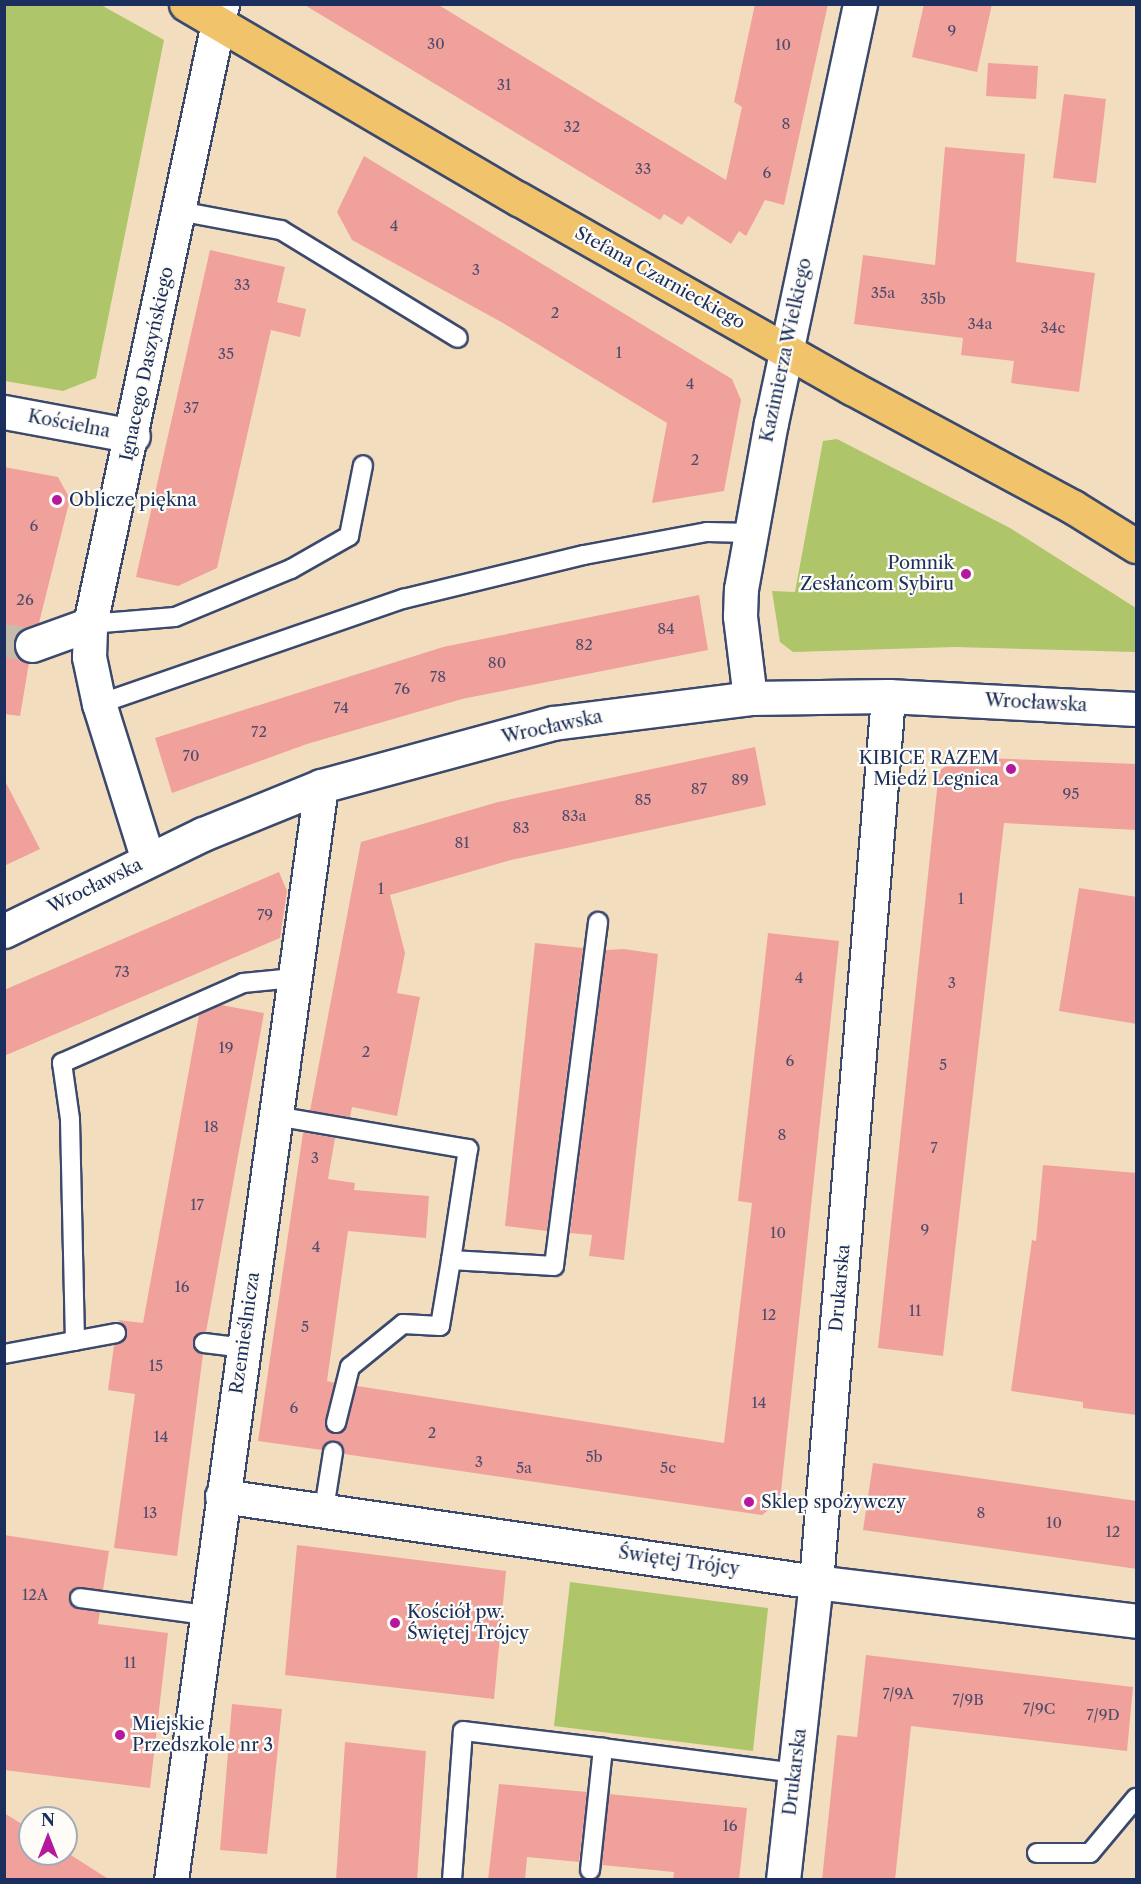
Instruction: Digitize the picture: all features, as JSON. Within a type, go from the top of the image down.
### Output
[{"type":"main road","name":"Stefana Czarnieckiego","points":[[186,4],[220,14],[786,349],[1073,507],[1137,546]]},
{"type":"street","name":"Kazimierza Wielkiego","points":[[750,698],[740,616],[751,533],[786,349],[860,4]]},
{"type":"street","name":"Ignacego Daszyńskiego","points":[[148,860],[99,704],[89,657],[90,624],[133,436],[220,14]]},
{"type":"street","name":"Kościelna","points":[[4,412],[133,436]]},
{"type":"street","points":[[32,645],[90,624]]},
{"type":"street","name":"Wrocławska","points":[[4,931],[148,860],[321,786],[554,723],[750,698],[888,696],[1137,709]]},
{"type":"street","name":"Drukarska","points":[[783,1880],[816,1582],[888,696]]},
{"type":"street","name":"Rzemieślnicza","points":[[171,1880],[321,786]]},
{"type":"street","name":"Świętej Trójcy","points":[[222,1496],[816,1582],[1137,1621]]},
{"type":"lane","points":[[179,211],[281,230],[458,338]]},
{"type":"lane","points":[[90,624],[175,617],[291,569],[348,536],[363,465]]},
{"type":"lane","points":[[99,704],[403,599],[584,555],[686,536],[751,533]]},
{"type":"lane","points":[[451,1260],[554,1266],[598,922]]},
{"type":"lane","points":[[75,1341],[70,1119],[62,1063],[243,983],[294,978]]},
{"type":"lane","points":[[275,1116],[468,1149],[440,1326],[403,1324],[350,1367],[336,1423]]},
{"type":"lane","points":[[4,1354],[116,1333]]},
{"type":"lane","points":[[204,1343],[243,1348]]},
{"type":"lane","points":[[324,1509],[333,1452]]},
{"type":"lane","points":[[80,1598],[206,1615]]},
{"type":"lane","points":[[452,1880],[463,1731],[796,1773]]},
{"type":"lane","points":[[590,1870],[603,1748]]},
{"type":"lane","points":[[1037,1853],[1090,1853],[1137,1798]]},
{"type":"green space","points":[[4,5],[101,5],[164,40],[96,378],[63,391],[5,381]]},
{"type":"green space","points":[[837,439],[1010,528],[1136,608],[1136,652],[955,647],[793,652],[780,642],[772,591],[795,592],[823,441]]},
{"type":"green space","points":[[570,1582],[768,1608],[753,1751],[554,1726]]},
{"type":"building","points":[[303,4],[437,4],[726,180],[742,107],[734,102],[755,4],[828,4],[784,205],[765,200],[746,236],[739,231],[731,244],[688,216],[682,225],[664,214],[660,220]]},
{"type":"building","points":[[924,4],[992,4],[977,72],[912,57]]},
{"type":"building","points":[[988,63],[1038,66],[1036,99],[986,96]]},
{"type":"building","points":[[1064,94],[1106,99],[1096,183],[1053,178]]},
{"type":"building","points":[[945,147],[1025,154],[1016,262],[1095,273],[1079,392],[1011,383],[1014,361],[961,355],[963,338],[854,324],[863,255],[935,265]]},
{"type":"building","points":[[364,156],[732,379],[741,400],[724,491],[652,503],[667,423],[503,323],[352,240],[337,212]]},
{"type":"building","points":[[210,250],[285,267],[277,302],[306,309],[300,337],[271,330],[217,568],[178,586],[136,577]]},
{"type":"building","points":[[4,467],[58,477],[70,499],[39,623],[18,633],[14,641],[15,652],[29,663],[20,716],[4,714]]},
{"type":"building","points":[[699,595],[708,650],[462,699],[307,744],[172,793],[155,738],[443,647]]},
{"type":"building","points":[[755,747],[766,805],[511,860],[390,895],[405,953],[397,993],[420,997],[397,1116],[352,1107],[350,1117],[310,1111],[361,842],[498,802]]},
{"type":"building","points":[[958,757],[1137,764],[1137,830],[1004,823],[943,1356],[878,1348],[939,771]]},
{"type":"building","points":[[4,779],[40,849],[4,866]]},
{"type":"building","points":[[279,872],[287,891],[280,938],[4,1056],[4,990]]},
{"type":"building","points":[[1079,888],[1137,897],[1137,1024],[1059,1011]]},
{"type":"building","points":[[768,933],[839,941],[780,1501],[762,1515],[344,1454],[340,1444],[334,1441],[322,1450],[258,1441],[303,1133],[306,1133],[335,1138],[328,1179],[355,1183],[354,1190],[429,1196],[426,1238],[348,1231],[327,1381],[335,1383],[325,1420],[329,1431],[339,1434],[344,1430],[357,1386],[724,1443],[752,1203],[738,1201]]},
{"type":"building","points":[[535,943],[583,948],[547,1231],[505,1226]]},
{"type":"building","points":[[624,949],[658,954],[624,1260],[589,1256],[592,1235],[570,1233],[606,950]]},
{"type":"building","points":[[221,1005],[264,1013],[206,1332],[199,1333],[193,1341],[194,1348],[203,1354],[177,1556],[114,1548],[135,1394],[108,1390],[114,1345],[127,1336],[125,1326],[118,1320],[143,1323],[199,1015]]},
{"type":"building","points":[[1043,1165],[1137,1173],[1137,1415],[1083,1408],[1083,1402],[1011,1391],[1032,1240],[1036,1241]]},
{"type":"building","points":[[873,1463],[1137,1501],[1137,1569],[863,1530]]},
{"type":"building","points":[[4,1535],[109,1551],[103,1590],[76,1587],[69,1596],[70,1603],[78,1609],[100,1612],[98,1624],[168,1633],[150,1788],[4,1770]]},
{"type":"building","name":"Kościół pw. Świętej Trójcy","points":[[297,1545],[506,1571],[494,1699],[285,1675]]},
{"type":"building","points":[[866,1655],[1133,1687],[1127,1751],[911,1726],[895,1880],[822,1880],[837,1735],[857,1737]]},
{"type":"building","points":[[232,1704],[282,1709],[267,1854],[220,1850]]},
{"type":"building","points":[[345,1742],[426,1751],[417,1880],[336,1880]]},
{"type":"building","points":[[499,1784],[587,1792],[579,1862],[527,1857],[525,1880],[488,1880]]},
{"type":"building","points":[[609,1794],[747,1808],[739,1880],[673,1880],[674,1872],[602,1865]]},
{"type":"building","points":[[4,1813],[18,1822],[18,1866],[78,1866],[78,1860],[110,1880],[4,1880]]},
{"type":"tunnel","points":[[4,640],[32,645]]},
{"type":"place","name":"Oblicze piękna","points":[[57,500]]},
{"type":"place","name":"Pomnik Zesłańcom Sybiru","points":[[966,574]]},
{"type":"place","name":"KIBICE RAZEM Miedź Legnica","points":[[1011,769]]},
{"type":"place","name":"Sklep spożywczy","points":[[749,1502]]},
{"type":"place","name":"Kościół pw. Świętej Trójcy","points":[[395,1623]]},
{"type":"place","name":"Miejskie Przedszkole nr 3","points":[[120,1735]]}]
